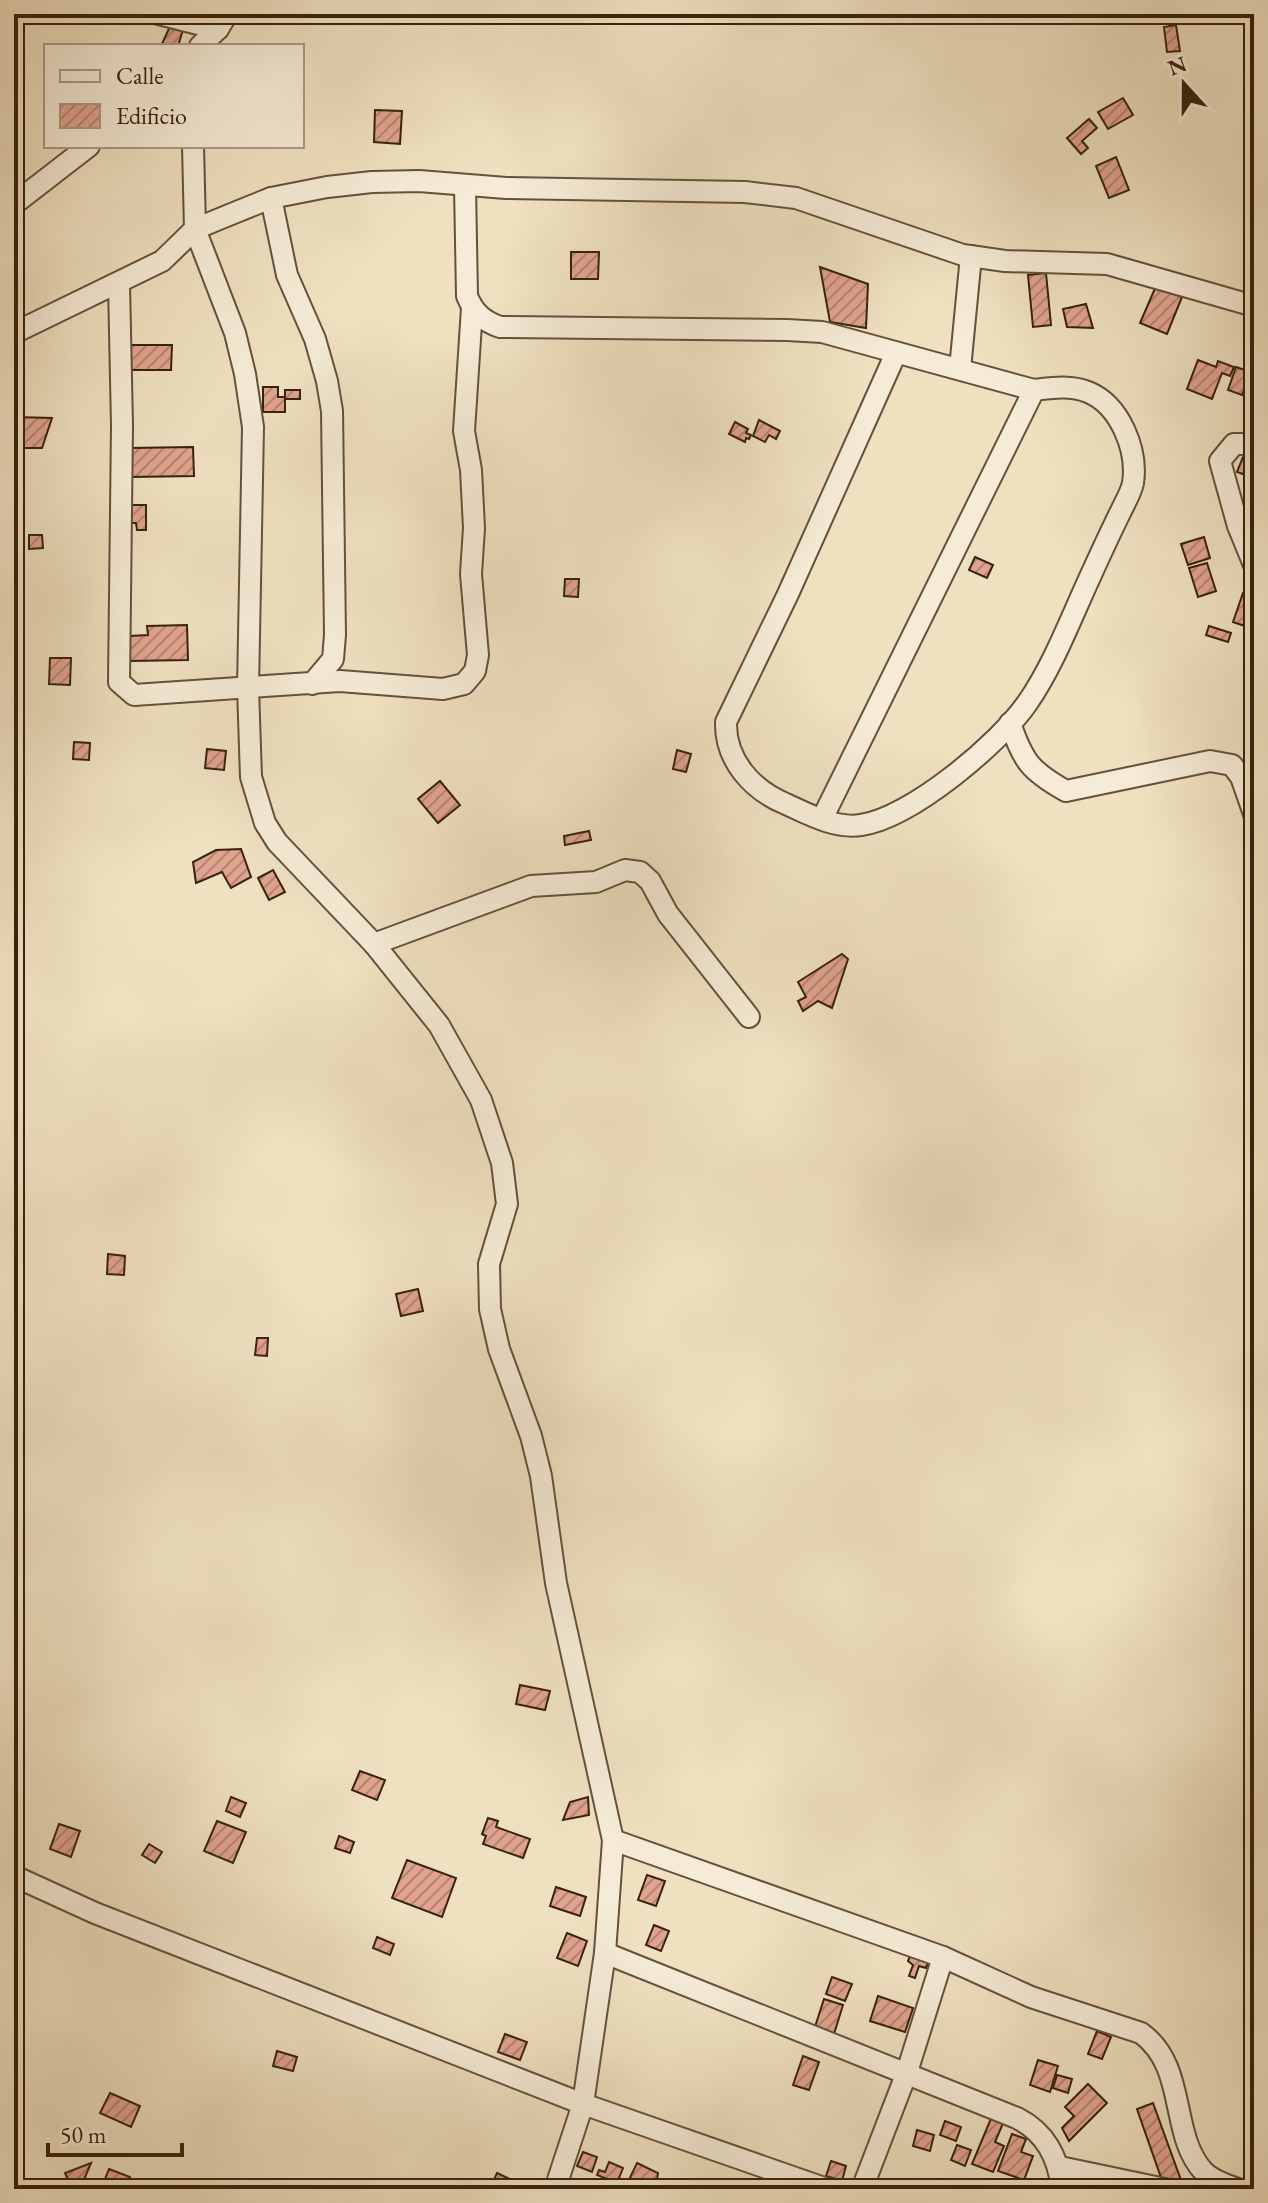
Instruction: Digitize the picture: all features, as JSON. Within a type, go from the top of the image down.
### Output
[{"type":"street","points":[[159,14],[223,21]]},
{"type":"street","points":[[202,44],[223,21]]},
{"type":"street","points":[[14,204],[86,148]]},
{"type":"street","points":[[193,148],[195,229],[235,333],[253,427],[248,688],[251,777],[265,823],[277,842],[374,944],[439,1025],[481,1100],[502,1163],[507,1204],[489,1264],[490,1309],[499,1349],[531,1436],[541,1476],[556,1583],[613,1840],[605,1953],[583,2104],[555,2189]]},
{"type":"street","points":[[14,333],[162,261],[195,229],[271,198],[372,182],[718,191],[796,198],[971,256],[1005,261],[1107,264],[1254,306]]},
{"type":"street","points":[[119,284],[122,426],[119,682],[134,695],[340,681],[443,689],[464,684],[475,671],[478,655],[471,574],[474,528],[471,470],[464,431],[472,308],[466,282],[465,186]]},
{"type":"street","points":[[271,198],[287,275],[315,339],[332,411],[335,635],[333,659],[312,684]]},
{"type":"street","points":[[960,369],[971,256]]},
{"type":"street","points":[[472,308],[489,323],[500,327],[822,332],[1034,390],[1065,387],[1086,391],[1105,401],[1125,431],[1131,448],[1132,485],[1028,702],[954,777],[903,810],[862,825],[845,825],[769,797],[749,781],[730,751],[726,722],[788,594],[896,353]]},
{"type":"street","points":[[822,819],[1034,390]]},
{"type":"street","points":[[1254,444],[1234,444],[1220,461],[1238,526],[1254,565]]},
{"type":"street","points":[[1010,723],[1020,751],[1039,776],[1066,791],[1210,761],[1232,765],[1241,777],[1254,814]]},
{"type":"street","points":[[374,944],[531,886],[596,882],[625,870],[640,872],[650,881],[668,914],[749,1017]]},
{"type":"street","points":[[613,1840],[943,1957],[1031,1997],[1141,2033],[1153,2042],[1166,2060],[1192,2153],[1203,2171],[1211,2178],[1238,2189]]},
{"type":"street","points":[[14,1876],[95,1913],[583,2104],[827,2189]]},
{"type":"street","points":[[605,1953],[907,2072],[1034,2127],[1044,2137],[1060,2167],[1062,2189]]},
{"type":"street","points":[[862,2189],[907,2072],[943,1957]]},
{"type":"street","points":[[1060,2167],[1165,2189]]},
{"type":"street","points":[[1245,2189],[1254,2186]]},
{"type":"building","points":[[172,22],[184,26],[178,44],[162,44]]},
{"type":"building","points":[[1176,25],[1180,51],[1167,52],[1164,27]]},
{"type":"building","points":[[1123,98],[1133,115],[1108,129],[1098,112]]},
{"type":"building","points":[[375,110],[402,111],[400,144],[374,142]]},
{"type":"building","points":[[1089,119],[1097,128],[1082,141],[1088,148],[1081,154],[1067,138]]},
{"type":"building","points":[[1116,157],[1129,190],[1109,198],[1096,166]]},
{"type":"building","points":[[571,252],[599,252],[598,279],[571,279]]},
{"type":"building","points":[[820,267],[868,284],[866,328],[830,322]]},
{"type":"building","points":[[1046,273],[1051,325],[1033,327],[1028,275]]},
{"type":"building","points":[[1156,286],[1182,297],[1167,334],[1140,323]]},
{"type":"building","points":[[1086,304],[1093,328],[1067,327],[1063,309]]},
{"type":"building","points":[[131,345],[172,345],[171,370],[131,370]]},
{"type":"building","points":[[1198,360],[1216,367],[1218,361],[1234,367],[1230,376],[1222,373],[1212,399],[1187,389]]},
{"type":"building","points":[[1236,367],[1251,372],[1242,395],[1228,390]]},
{"type":"building","points":[[263,387],[278,387],[278,397],[285,397],[285,390],[300,390],[300,399],[285,399],[285,412],[263,412]]},
{"type":"building","points":[[14,417],[52,418],[42,448],[14,448]]},
{"type":"building","points":[[759,420],[780,431],[776,439],[769,435],[765,442],[753,436]]},
{"type":"building","points":[[735,422],[748,429],[746,433],[751,435],[745,442],[729,434]]},
{"type":"building","points":[[193,447],[194,476],[130,477],[129,448]]},
{"type":"building","points":[[1243,457],[1254,461],[1254,478],[1237,472]]},
{"type":"building","points":[[132,505],[146,505],[146,530],[137,530],[136,523],[131,523]]},
{"type":"building","points":[[29,535],[42,535],[43,548],[29,549]]},
{"type":"building","points":[[1204,537],[1210,558],[1188,565],[1181,544]]},
{"type":"building","points":[[975,557],[993,565],[987,578],[969,570]]},
{"type":"building","points":[[1207,563],[1216,591],[1198,597],[1189,568]]},
{"type":"building","points":[[565,579],[579,579],[578,597],[564,596]]},
{"type":"building","points":[[1243,593],[1254,597],[1254,629],[1233,622]]},
{"type":"building","points":[[187,625],[188,660],[130,661],[130,636],[148,635],[147,626]]},
{"type":"building","points":[[1209,626],[1231,633],[1228,642],[1206,635]]},
{"type":"building","points":[[50,658],[71,658],[70,685],[49,684]]},
{"type":"building","points":[[74,742],[90,743],[89,760],[73,759]]},
{"type":"building","points":[[207,749],[226,751],[224,770],[205,768]]},
{"type":"building","points":[[677,750],[691,754],[686,772],[673,769]]},
{"type":"building","points":[[440,781],[460,805],[438,823],[418,799]]},
{"type":"building","points":[[589,831],[591,840],[565,845],[564,836]]},
{"type":"building","points":[[241,849],[251,877],[231,888],[222,872],[196,883],[193,862],[216,850]]},
{"type":"building","points":[[273,870],[285,892],[269,900],[258,878]]},
{"type":"building","points":[[842,954],[848,959],[832,1008],[818,1001],[803,1011],[798,1001],[806,997],[798,982]]},
{"type":"building","points":[[108,1254],[125,1256],[124,1275],[107,1274]]},
{"type":"building","points":[[418,1289],[423,1311],[401,1316],[396,1294]]},
{"type":"building","points":[[257,1338],[268,1338],[267,1356],[255,1355]]},
{"type":"building","points":[[520,1685],[550,1691],[545,1710],[516,1704]]},
{"type":"building","points":[[360,1771],[385,1780],[377,1800],[352,1790]]},
{"type":"building","points":[[231,1797],[246,1803],[240,1817],[226,1811]]},
{"type":"building","points":[[588,1797],[589,1815],[563,1820],[570,1802]]},
{"type":"building","points":[[488,1818],[498,1821],[496,1827],[530,1839],[523,1858],[483,1844],[486,1836],[482,1834]]},
{"type":"building","points":[[217,1821],[246,1832],[233,1863],[204,1851]]},
{"type":"building","points":[[59,1824],[80,1831],[71,1857],[50,1849]]},
{"type":"building","points":[[339,1836],[354,1842],[350,1853],[335,1848]]},
{"type":"building","points":[[149,1844],[162,1852],[155,1863],[142,1855]]},
{"type":"building","points":[[407,1860],[456,1878],[442,1917],[392,1898]]},
{"type":"building","points":[[647,1875],[665,1881],[656,1906],[638,1900]]},
{"type":"building","points":[[556,1887],[586,1897],[580,1916],[550,1906]]},
{"type":"building","points":[[654,1925],[669,1931],[661,1951],[646,1945]]},
{"type":"building","points":[[567,1933],[587,1941],[578,1966],[557,1958]]},
{"type":"building","points":[[377,1937],[394,1944],[390,1955],[373,1948]]},
{"type":"building","points":[[912,1951],[930,1957],[926,1968],[919,1966],[915,1978],[909,1976],[913,1965],[908,1961]]},
{"type":"building","points":[[832,1977],[852,1984],[845,2001],[826,1994]]},
{"type":"building","points":[[878,1996],[913,2008],[905,2032],[870,2021]]},
{"type":"building","points":[[824,1999],[843,2005],[834,2034],[815,2027]]},
{"type":"building","points":[[1097,2031],[1111,2037],[1102,2059],[1088,2054]]},
{"type":"building","points":[[505,2034],[527,2042],[520,2060],[498,2052]]},
{"type":"building","points":[[277,2051],[297,2057],[293,2071],[273,2066]]},
{"type":"building","points":[[803,2056],[819,2062],[809,2090],[793,2085]]},
{"type":"building","points":[[1038,2060],[1058,2066],[1050,2092],[1030,2085]]},
{"type":"building","points":[[1057,2075],[1072,2079],[1068,2093],[1053,2088]]},
{"type":"building","points":[[1088,2084],[1107,2103],[1069,2141],[1062,2128],[1074,2116],[1065,2107]]},
{"type":"building","points":[[110,2093],[140,2106],[131,2127],[100,2113]]},
{"type":"building","points":[[1153,2103],[1182,2183],[1165,2189],[1137,2109]]},
{"type":"building","points":[[992,2116],[1004,2121],[995,2142],[1004,2146],[993,2172],[972,2164]]},
{"type":"building","points":[[945,2121],[961,2127],[956,2141],[940,2135]]},
{"type":"building","points":[[917,2130],[934,2135],[930,2151],[913,2146]]},
{"type":"building","points":[[1012,2134],[1026,2139],[1021,2152],[1033,2156],[1024,2180],[998,2171]]},
{"type":"building","points":[[957,2145],[971,2150],[965,2166],[951,2160]]},
{"type":"building","points":[[583,2152],[597,2157],[592,2172],[577,2166]]},
{"type":"building","points":[[831,2161],[846,2166],[842,2181],[826,2176]]},
{"type":"building","points":[[609,2162],[623,2168],[617,2183],[597,2175],[599,2170],[605,2172]]},
{"type":"building","points":[[91,2163],[80,2189],[72,2189],[65,2173]]},
{"type":"building","points":[[637,2163],[658,2173],[656,2189],[626,2186]]},
{"type":"building","points":[[109,2169],[130,2177],[125,2189],[101,2189]]},
{"type":"building","points":[[497,2173],[518,2183],[516,2189],[491,2186]]}]
